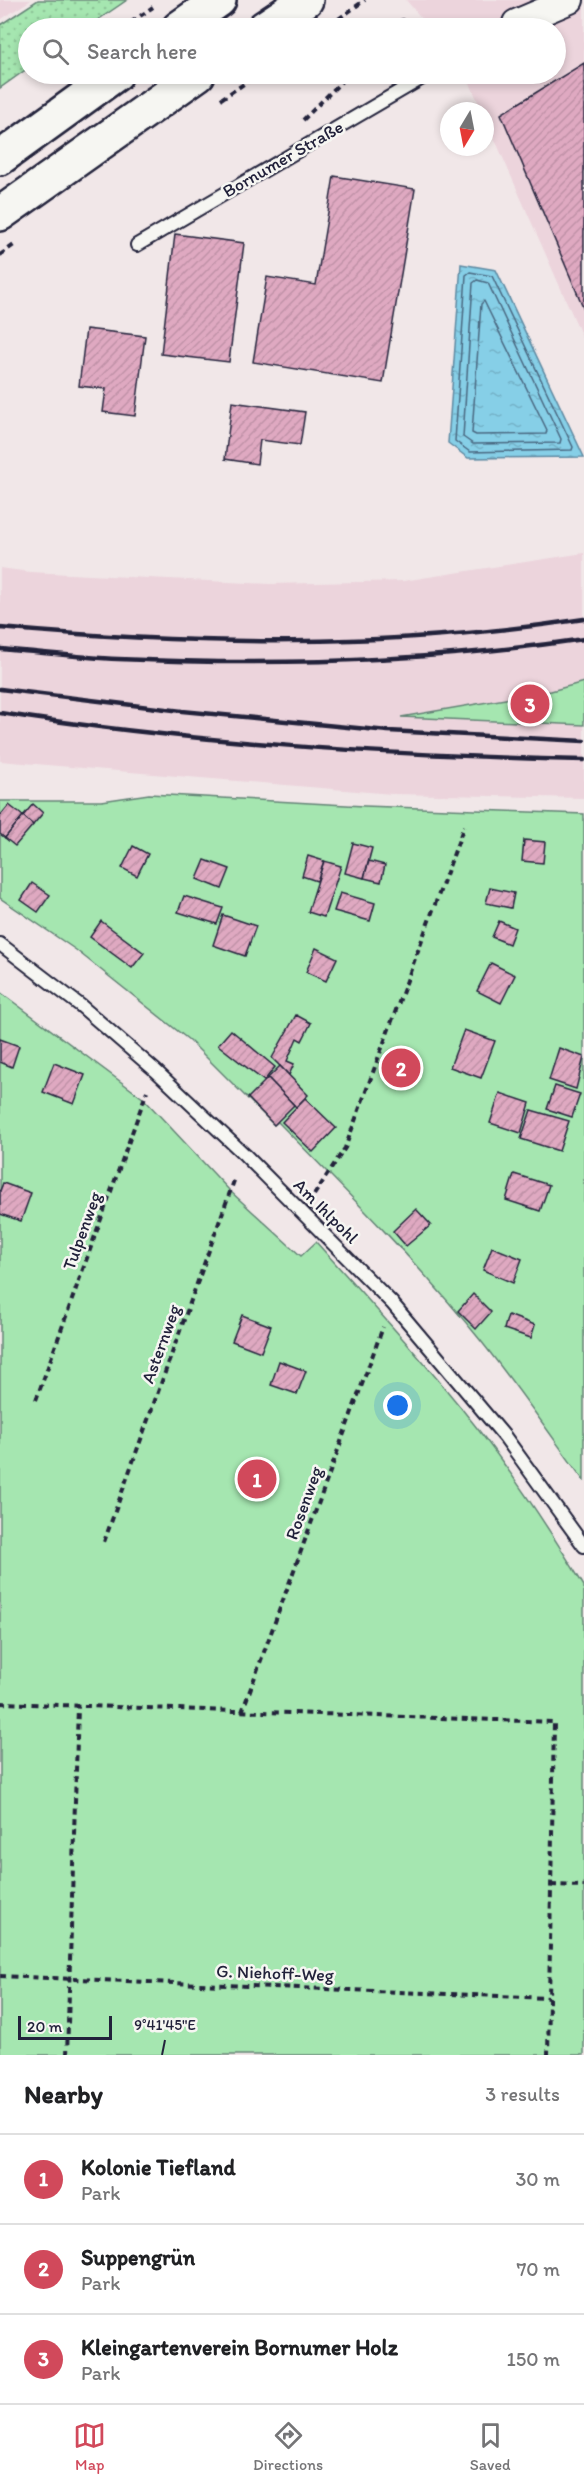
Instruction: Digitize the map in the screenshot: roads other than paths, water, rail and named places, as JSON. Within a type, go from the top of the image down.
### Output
[{"type":"main road","points":[[193,18],[219,0]]},
{"type":"main road","points":[[279,18],[306,0]]},
{"type":"main road","points":[[0,158],[102,84]]},
{"type":"main road","points":[[0,214],[184,84]]},
{"type":"street","points":[[530,18],[570,0]]},
{"type":"lane","name":"Bornumer Straße","points":[[137,245],[412,84]]},
{"type":"lane","name":"Am Ihlpohl","points":[[0,944],[81,1006],[156,1071],[245,1155],[392,1303],[505,1437],[584,1546]]},
{"type":"water","points":[[461,264],[496,270],[584,457],[468,458],[448,443]]},
{"type":"railway","points":[[0,628],[219,641],[365,640],[511,629],[584,619]]},
{"type":"railway","points":[[0,649],[118,659],[293,662],[468,653],[584,639]]},
{"type":"railway","points":[[0,689],[182,711],[388,731],[584,741]]},
{"type":"railway","points":[[0,713],[145,732],[291,746],[438,755],[584,760]]},
{"type":"place","name":"Kleingartenverein Bornumer Holz","points":[[530,704]]},
{"type":"place","name":"Suppengrün","points":[[401,1068]]},
{"type":"place","name":"Kolonie Tiefland","points":[[257,1479]]}]
